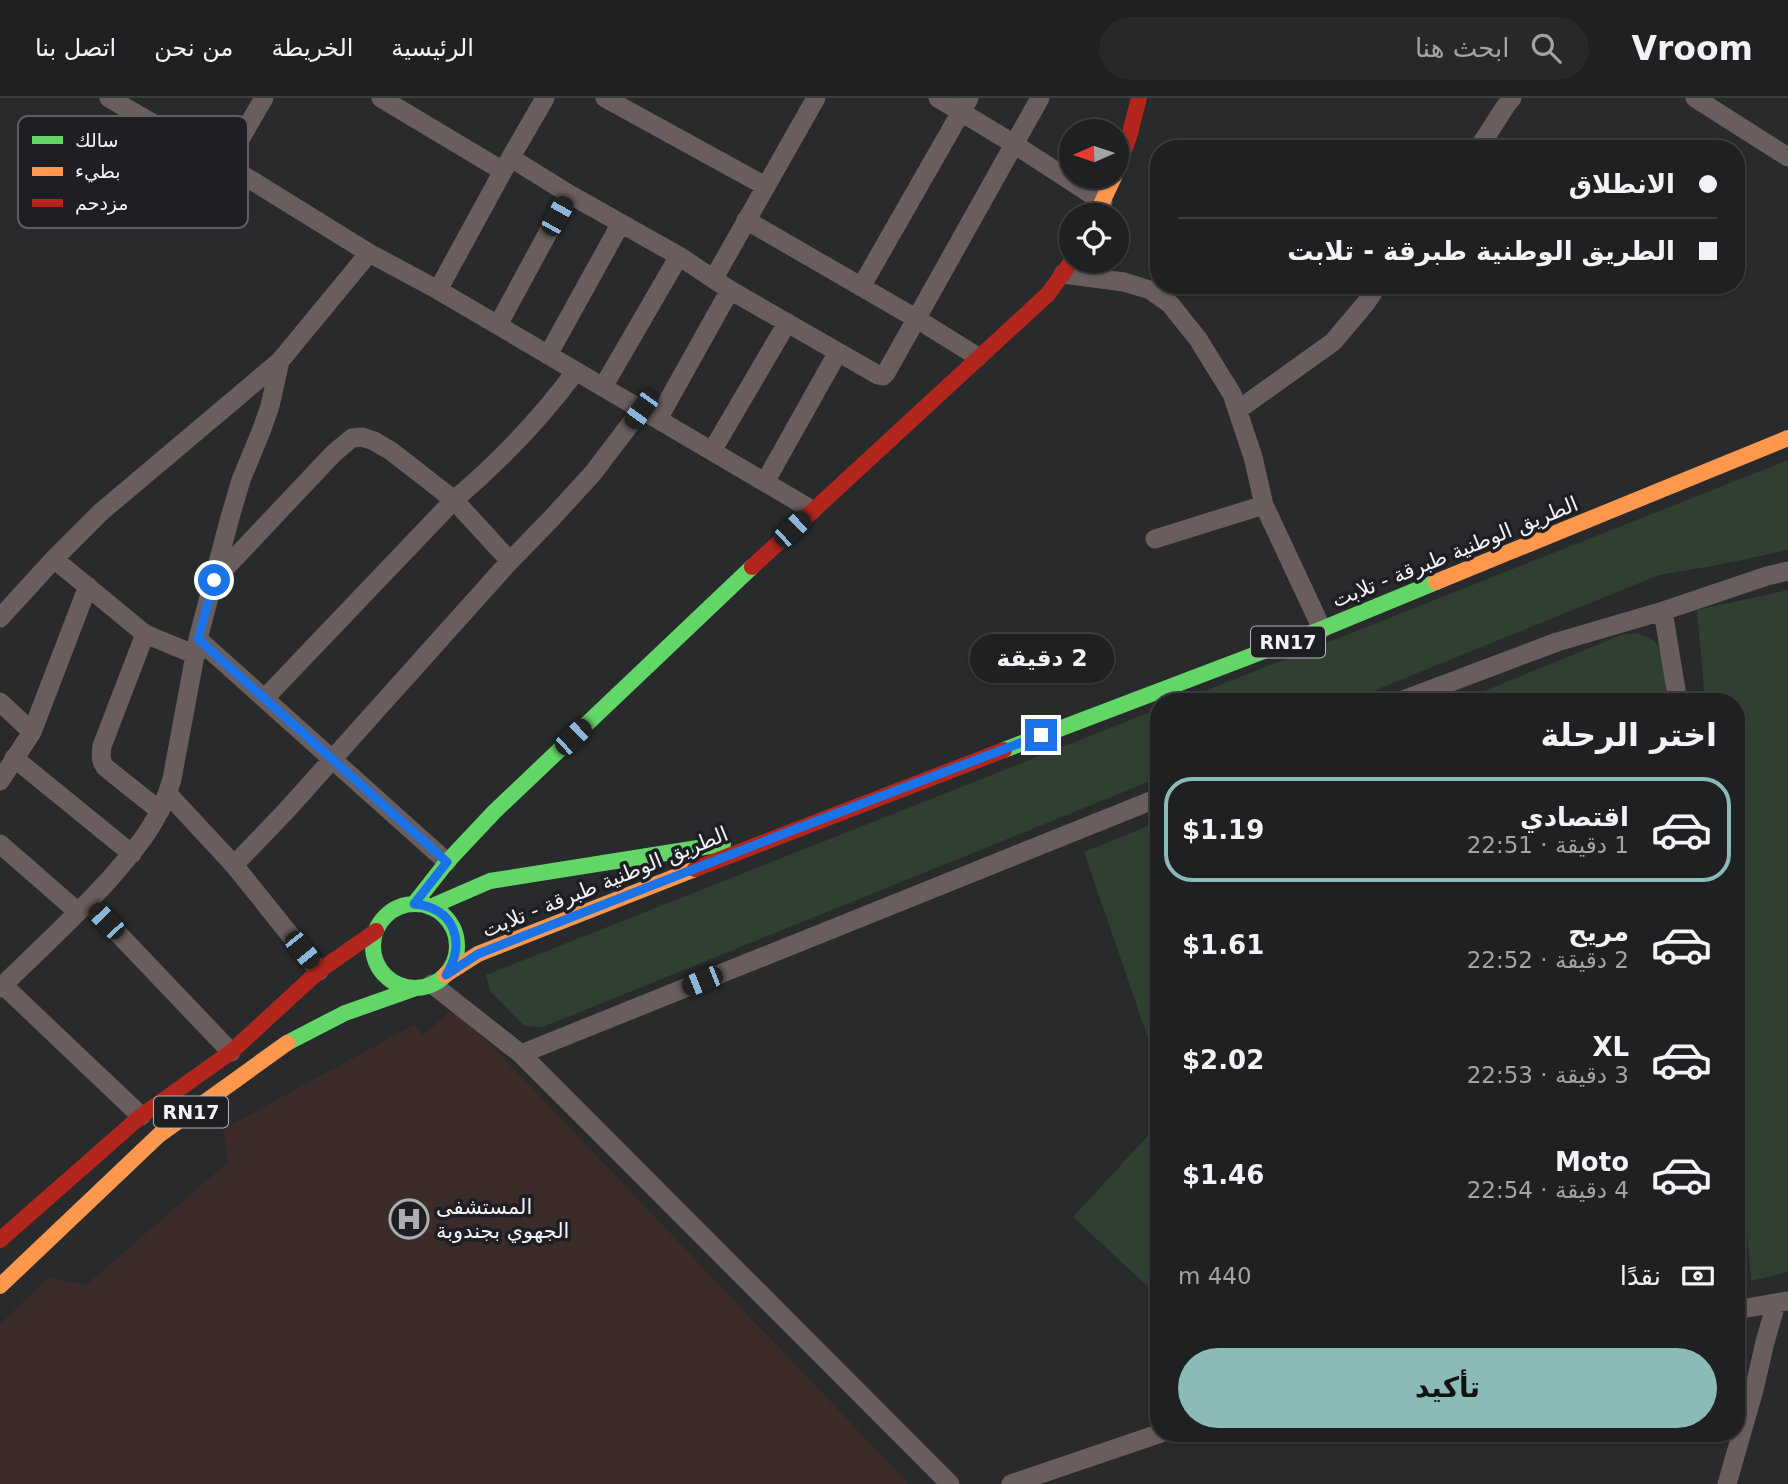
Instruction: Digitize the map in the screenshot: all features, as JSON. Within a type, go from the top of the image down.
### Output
[{"type":"main road","points":[[1129,138],[1139,98]]},
{"type":"main road","points":[[376,931],[373,945],[381,971],[403,986],[431,982],[453,963],[457,950],[451,924],[442,914],[422,906],[447,862],[494,812],[812,510],[1048,294],[1063,273]]},
{"type":"main road","name":"الطريق الوطنية طبرقة - تلابت","points":[[1154,693],[1322,629],[1788,438]]},
{"type":"main road","name":"الطريق الوطنية طبرقة - تلابت","points":[[0,1286],[159,1135],[292,1039],[345,1013],[431,982],[478,954],[1150,694]]},
{"type":"main road","name":"الطريق الوطنية طبرقة - تلابت","points":[[422,906],[490,881],[783,834]]},
{"type":"main road","name":"RN17","points":[[0,1240],[141,1116],[230,1052],[319,971],[376,931],[391,912],[402,906],[422,906]]},
{"type":"street","points":[[109,98],[140,116]]},
{"type":"street","points":[[248,125],[264,98]]},
{"type":"street","points":[[382,98],[569,194],[679,256],[730,290],[883,376],[1040,98]]},
{"type":"street","points":[[438,290],[545,98]]},
{"type":"street","points":[[605,98],[765,186]]},
{"type":"street","points":[[714,278],[816,98]]},
{"type":"street","points":[[938,98],[965,105],[1092,203]]},
{"type":"street","points":[[1484,140],[1512,98]]},
{"type":"street","points":[[1695,98],[1788,157]]},
{"type":"street","points":[[861,287],[965,105]]},
{"type":"street","points":[[248,179],[369,253],[438,290],[812,510]]},
{"type":"street","points":[[498,325],[569,194]]},
{"type":"street","points":[[746,220],[978,357]]},
{"type":"street","points":[[548,355],[621,223]]},
{"type":"street","points":[[0,618],[101,512],[280,361],[369,253]]},
{"type":"street","points":[[603,387],[679,256]]},
{"type":"street","points":[[1090,273],[1150,290]]},
{"type":"street","points":[[234,865],[286,811],[510,561],[649,415],[730,290]]},
{"type":"street","points":[[1157,294],[1170,304],[1198,339],[1224,379],[1238,410],[1253,457],[1264,505],[1322,629]]},
{"type":"street","points":[[1238,410],[1333,342],[1372,294]]},
{"type":"street","points":[[712,451],[787,323]]},
{"type":"street","points":[[765,482],[838,352]]},
{"type":"street","points":[[141,1116],[2,987],[132,854],[164,802],[214,580],[238,492],[270,406],[280,361]]},
{"type":"street","points":[[265,698],[454,500],[526,432],[576,371]]},
{"type":"street","points":[[214,580],[334,453],[352,438],[362,437],[391,451],[454,500],[510,561]]},
{"type":"street","points":[[1155,539],[1264,505]]},
{"type":"street","points":[[54,559],[145,634],[197,647],[265,698],[447,862]]},
{"type":"street","points":[[1422,693],[1557,642],[1788,571]]},
{"type":"street","points":[[0,780],[32,732],[88,586]]},
{"type":"street","points":[[1663,611],[1677,693]]},
{"type":"street","points":[[145,634],[102,746],[102,762],[105,767],[164,802],[234,865],[319,971]]},
{"type":"street","points":[[0,702],[32,732]]},
{"type":"street","points":[[15,758],[132,854]]},
{"type":"street","points":[[521,1054],[1150,801]]},
{"type":"street","points":[[0,844],[83,907],[230,1052]]},
{"type":"street","points":[[431,982],[521,1054],[950,1484]]},
{"type":"street","points":[[1745,1309],[1782,1303]]},
{"type":"street","points":[[1745,1421],[1765,1342],[1782,1303]]},
{"type":"street","points":[[1011,1484],[1150,1437]]},
{"type":"street","points":[[1727,1484],[1739,1442]]},
{"type":"shaded area","name":"المستشفى الجهوي بجندوبة","points":[[455,1007],[909,1484],[0,1484],[0,1324],[48,1277],[86,1285],[228,1162],[223,1129],[415,1024],[423,1035]]},
{"type":"green space","points":[[1788,460],[1788,550],[1659,575],[1368,693],[1200,693]]},
{"type":"green space","points":[[1788,590],[1788,1272],[1751,1281],[1745,1206],[1745,693],[1704,693],[1697,610]]},
{"type":"green space","points":[[1621,635],[1644,635],[1656,643],[1662,655],[1665,693],[1480,693]]},
{"type":"green space","points":[[1150,712],[1150,781],[543,1027],[524,1026],[491,992],[486,975]]},
{"type":"green space","points":[[1150,825],[1150,1044],[1084,852]]},
{"type":"green space","points":[[1150,1134],[1150,1289],[1073,1217]]},
{"type":"traffic: fast","points":[[414,904],[447,862],[494,812],[752,567]]},
{"type":"traffic: fast","points":[[1154,693],[1436,582]]},
{"type":"traffic: fast","points":[[1004,750],[1150,694]]},
{"type":"traffic: fast","points":[[430,907],[490,881],[723,844]]},
{"type":"traffic: fast","points":[[415,904],[438,911],[450,923],[457,946],[450,969],[438,981],[415,988],[392,981],[380,969],[373,946],[380,923],[392,911],[415,904]]},
{"type":"traffic: fast","points":[[287,1043],[345,1013],[416,988]]},
{"type":"traffic: slow","points":[[1102,203],[1108,189]]},
{"type":"traffic: slow","points":[[1436,582],[1788,438]]},
{"type":"traffic: slow","points":[[445,975],[478,954],[695,869]]},
{"type":"traffic: slow","points":[[0,1286],[159,1135],[287,1043]]},
{"type":"traffic: jam","points":[[1129,137],[1139,98]]},
{"type":"traffic: jam","points":[[752,567],[1048,294],[1063,273]]},
{"type":"traffic: jam","points":[[695,869],[1004,750]]},
{"type":"traffic: jam","points":[[0,1240],[141,1116],[231,1052],[319,971],[376,931]]},
{"type":"place","name":"المستشفى الجهوي بجندوبة","points":[[409,1219]]},
{"type":"route","points":[[214,580],[198,639],[447,862],[414,904],[430,907],[442,914],[451,924],[457,950],[446,975],[478,954],[1041,735]]}]
